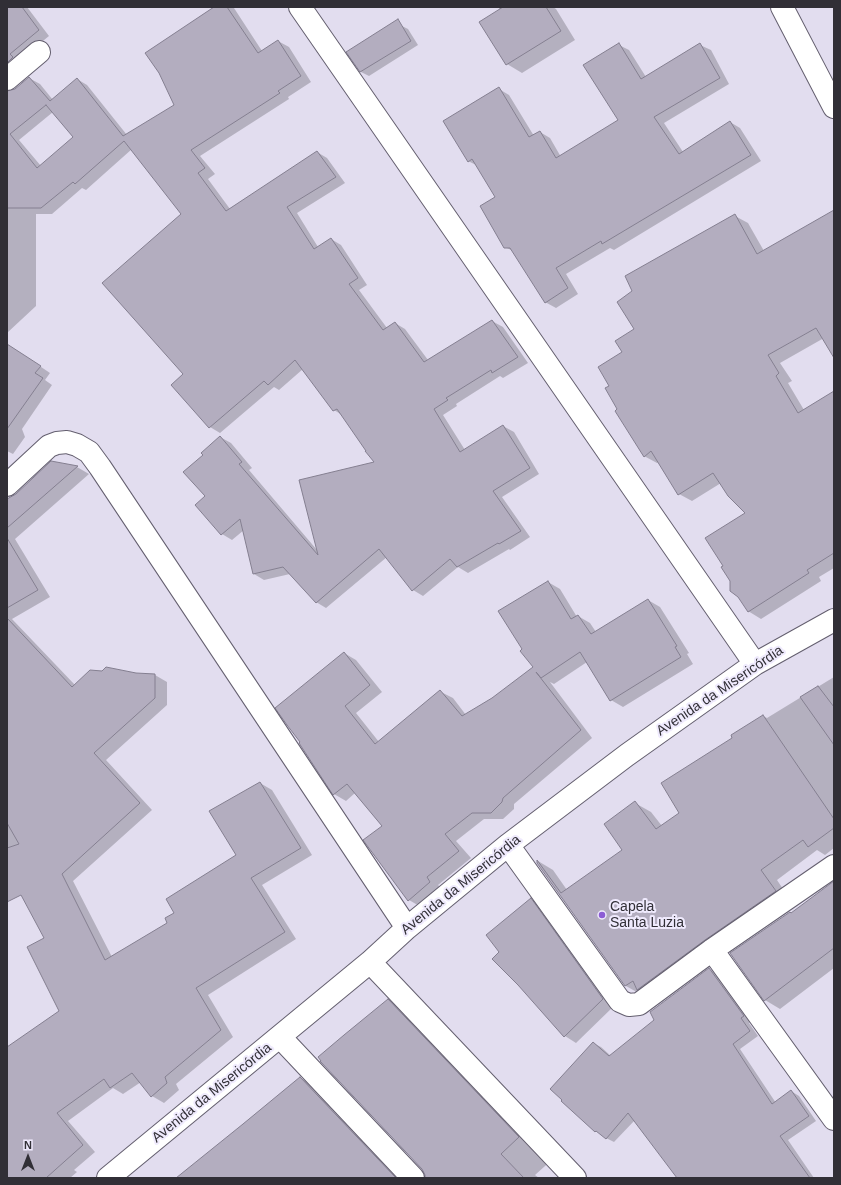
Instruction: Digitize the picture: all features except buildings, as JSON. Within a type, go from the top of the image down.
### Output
[{"type":"street","points":[[300,7],[755,664]]},
{"type":"street","points":[[782,7],[834,107]]},
{"type":"street","points":[[7,78],[39,52]]},
{"type":"street","points":[[7,485],[49,446],[67,442],[77,445],[89,452],[407,928]]},
{"type":"street","name":"Avenida da Misericórdia","points":[[108,1178],[370,962],[407,928],[508,845],[627,755],[755,664],[834,620]]},
{"type":"street","points":[[508,845],[620,1001],[628,1005],[639,1004],[712,950],[834,866]]},
{"type":"street","points":[[712,950],[834,1119]]},
{"type":"street","points":[[370,962],[575,1178]]},
{"type":"street","points":[[280,1036],[413,1178]]},
{"type":"place","name":"Capela Santa Luzia","points":[[602,915]]}]
